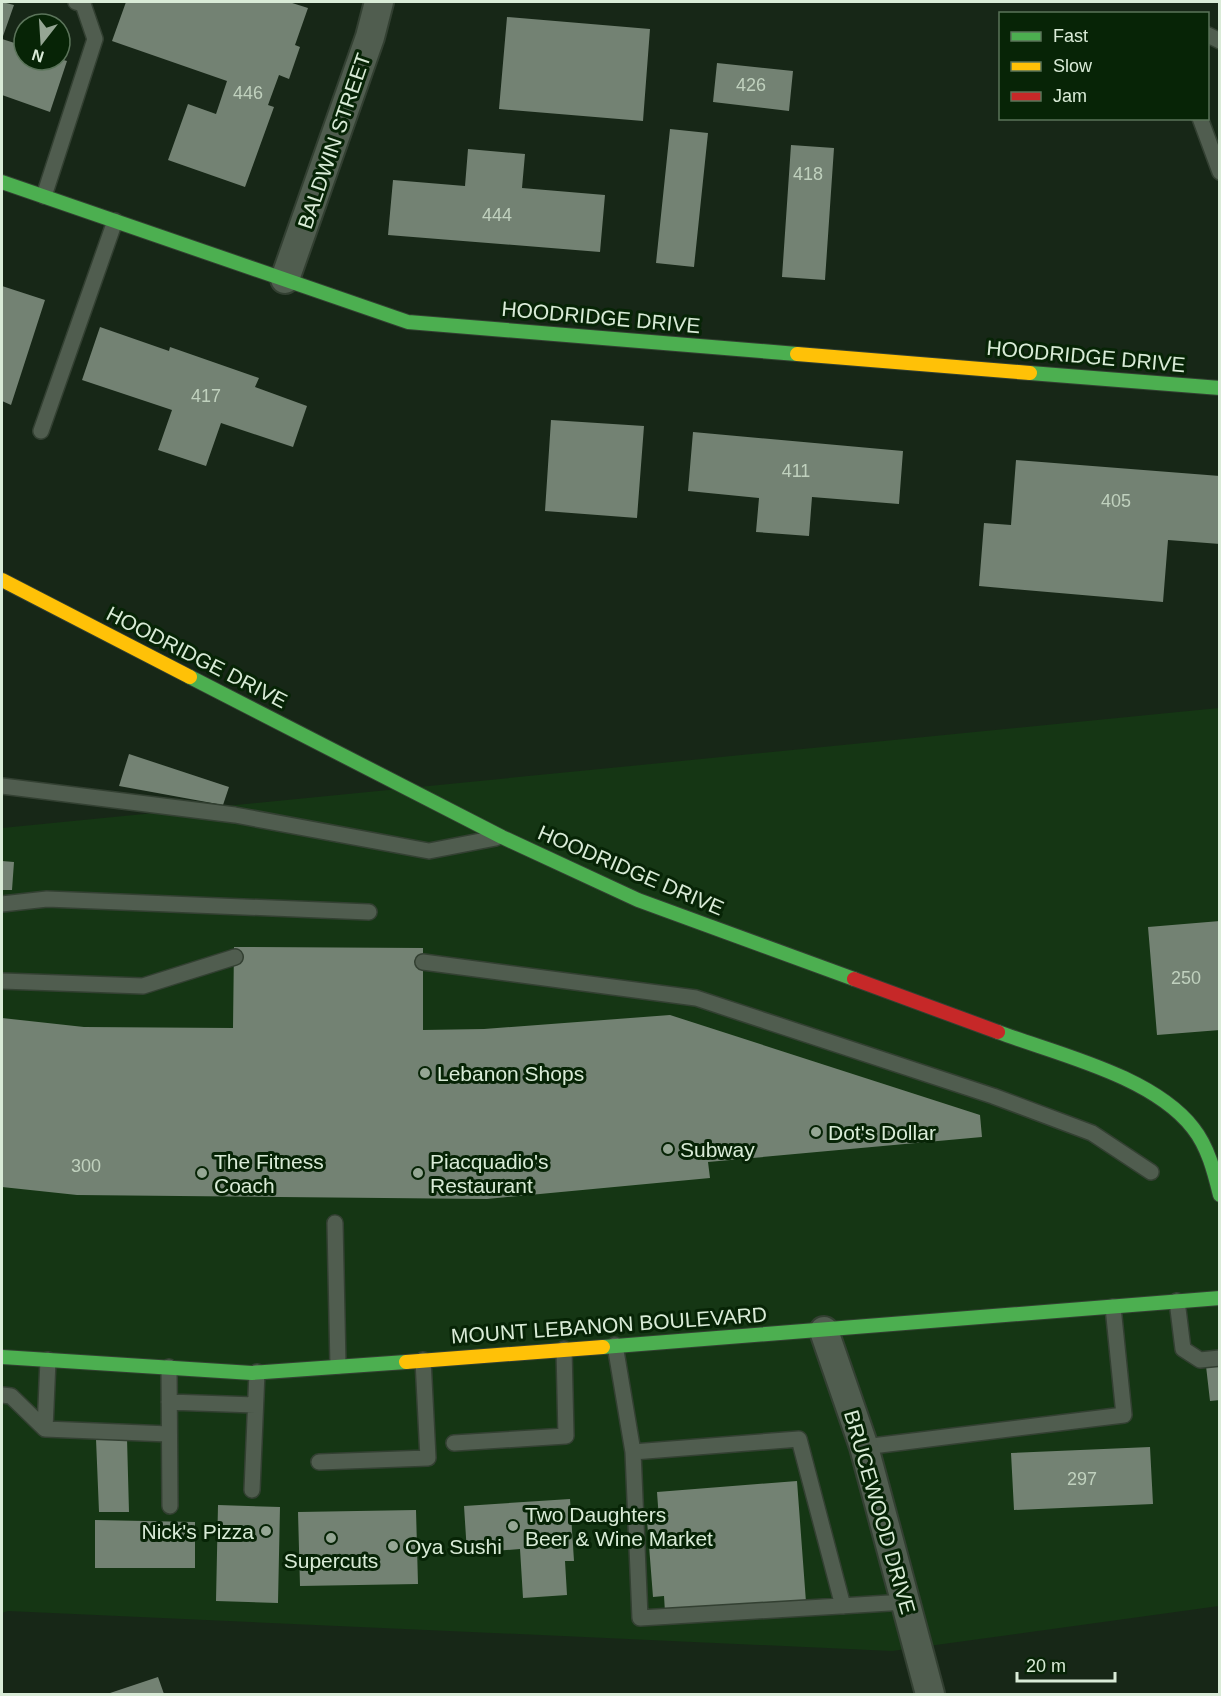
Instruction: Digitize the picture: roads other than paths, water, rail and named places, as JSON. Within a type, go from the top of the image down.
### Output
[{"type":"street","name":"BALDWIN STREET","points":[[285,279],[370,37],[379,2]]},
{"type":"street","name":"HOODRIDGE DRIVE","points":[[2,182],[408,322],[1220,388]]},
{"type":"street","name":"HOODRIDGE DRIVE","points":[[2,580],[502,837],[648,904],[1099,1069],[1152,1092],[1189,1120],[1213,1163],[1220,1195]]},
{"type":"street","name":"MOUNT LEBANON BOULEVARD","points":[[2,1357],[257,1372],[824,1331],[1220,1298]]},
{"type":"street","name":"BRUCEWOOD DRIVE","points":[[824,1331],[864,1447],[930,1695]]},
{"type":"lane","points":[[44,196],[95,39],[83,4],[76,2]]},
{"type":"lane","points":[[1201,120],[1220,172]]},
{"type":"lane","points":[[41,431],[115,221]]},
{"type":"lane","points":[[2,786],[235,815],[429,851],[502,837]]},
{"type":"lane","points":[[2,904],[47,899],[369,912]]},
{"type":"lane","points":[[2,981],[142,986],[235,957]]},
{"type":"lane","points":[[423,962],[696,998],[993,1096],[1092,1133],[1152,1172]]},
{"type":"lane","points":[[334,1223],[338,1366]]},
{"type":"lane","points":[[1177,1301],[1183,1350],[1200,1360],[1220,1358]]},
{"type":"lane","points":[[864,1447],[1124,1415],[1113,1306]]},
{"type":"lane","points":[[615,1345],[633,1452],[640,1618],[906,1602]]},
{"type":"lane","points":[[454,1443],[566,1436],[564,1349]]},
{"type":"lane","points":[[45,1429],[48,1360]]},
{"type":"lane","points":[[319,1462],[428,1458],[423,1360]]},
{"type":"lane","points":[[169,1367],[170,1506]]},
{"type":"lane","points":[[252,1490],[257,1372]]},
{"type":"lane","points":[[2,1395],[11,1396],[45,1429],[170,1434]]},
{"type":"lane","points":[[169,1402],[255,1404]]},
{"type":"lane","points":[[633,1452],[799,1439],[843,1606]]},
{"type":"place","name":"Lebanon Shops","points":[[425,1073]]},
{"type":"place","name":"Dot's Dollar","points":[[816,1132]]},
{"type":"place","name":"Subway","points":[[668,1149]]},
{"type":"place","name":"The Fitness Coach","points":[[202,1173]]},
{"type":"place","name":"Piacquadio's Restaurant","points":[[418,1173]]},
{"type":"place","name":"Two Daughters Beer & Wine Market","points":[[513,1526]]},
{"type":"place","name":"Nick's Pizza","points":[[266,1531]]},
{"type":"place","name":"Supercuts","points":[[331,1538]]},
{"type":"place","name":"Oya Sushi","points":[[393,1546]]}]
